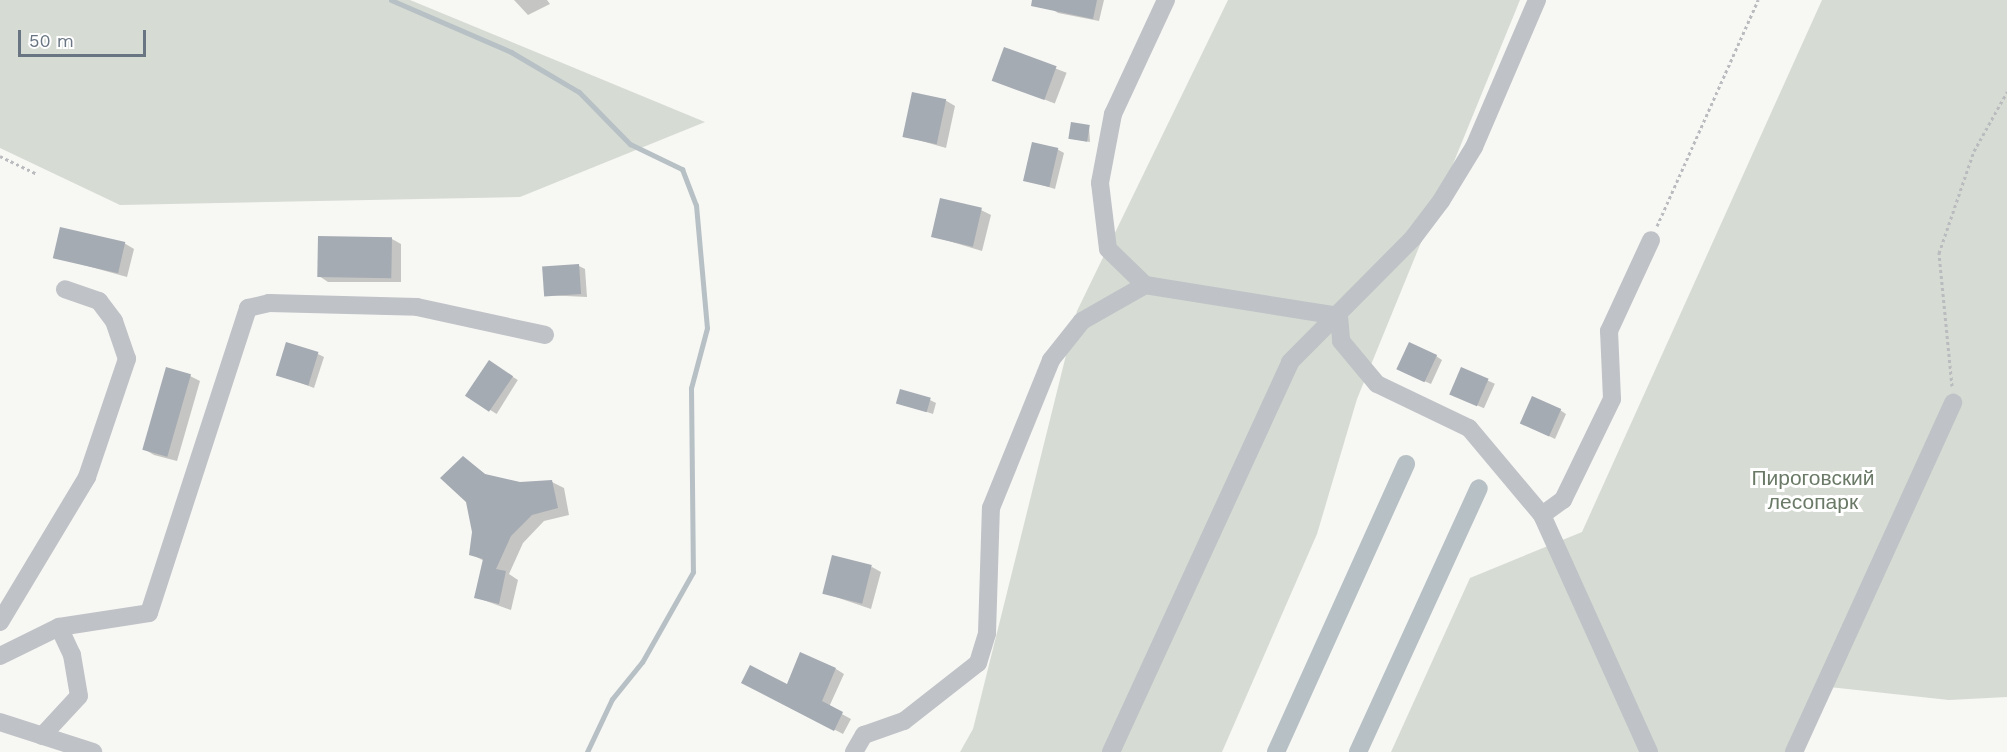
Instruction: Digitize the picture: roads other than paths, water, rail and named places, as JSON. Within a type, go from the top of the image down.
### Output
[{"type":"street","points":[[1166,0],[1113,114],[1100,183],[1108,249],[1145,285],[1339,316]]},
{"type":"street","points":[[1111,752],[1290,362],[1339,316],[1413,238],[1447,192],[1474,147],[1537,0]]},
{"type":"street","points":[[1542,515],[1563,500],[1612,399],[1608,331],[1651,240]]},
{"type":"street","points":[[854,752],[864,735],[904,721],[978,663],[987,633],[992,508],[1051,360],[1082,321],[1145,285]]},
{"type":"street","points":[[0,622],[87,477],[127,359],[114,321],[99,301],[65,289]]},
{"type":"street","points":[[0,657],[59,627],[149,613],[248,308],[269,303],[417,307],[545,335]]},
{"type":"street","points":[[1339,316],[1341,341],[1377,384],[1469,428],[1542,515],[1649,752]]},
{"type":"street","points":[[1794,752],[1953,403]]},
{"type":"street","points":[[42,736],[79,696],[72,655],[59,627]]},
{"type":"street","points":[[0,722],[93,752]]},
{"type":"waterway","points":[[391,0],[511,52],[579,92],[630,144],[682,169],[696,205],[707,328],[691,388],[693,572],[642,662],[612,699],[587,752]]},
{"type":"waterway","points":[[1276,752],[1406,464]]},
{"type":"waterway","points":[[1358,752],[1479,488]]},
{"type":"park label","name":"Пироговский лесопарк","points":[[1813,490]]}]
